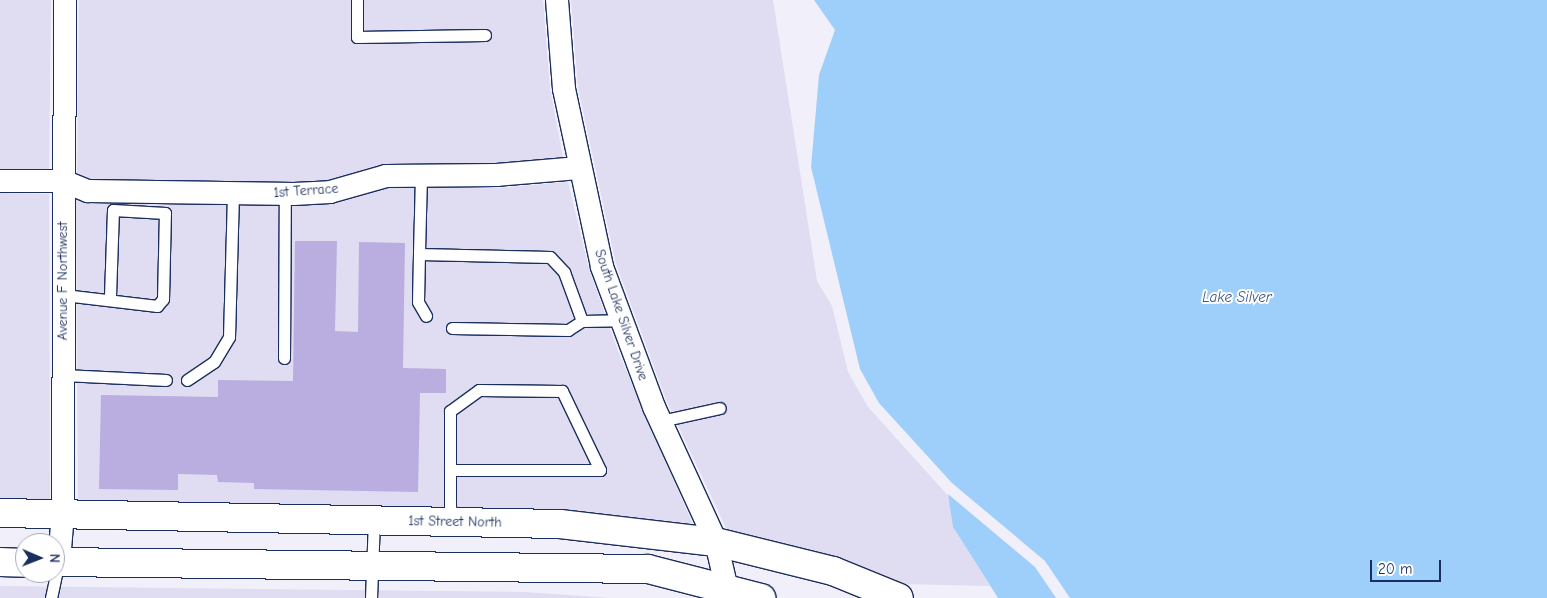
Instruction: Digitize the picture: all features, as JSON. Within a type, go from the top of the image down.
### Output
[{"type":"main road","name":"1st Street North","points":[[0,513],[560,524],[716,542],[833,571],[899,598]]},
{"type":"main road","points":[[65,561],[648,569],[728,592],[761,598]]},
{"type":"main road","points":[[0,562],[15,563]]},
{"type":"street","name":"Avenue F Northwest","points":[[61,533],[64,513],[62,181],[65,0]]},
{"type":"street","name":"South Lake Silver Drive","points":[[557,0],[564,89],[579,168],[602,267],[661,421],[716,542],[728,592]]},
{"type":"street","name":"1st Terrace","points":[[62,181],[88,191],[166,202],[233,193],[285,194],[330,192],[367,178],[579,168]]},
{"type":"street","points":[[0,181],[62,181]]},
{"type":"lane","points":[[357,0],[357,37],[486,35]]},
{"type":"lane","points":[[421,176],[418,302],[426,316]]},
{"type":"lane","points":[[187,380],[214,362],[229,337],[233,193]]},
{"type":"lane","points":[[284,358],[285,194]]},
{"type":"lane","points":[[64,295],[110,297],[115,302],[157,306],[164,299],[166,202],[113,210],[110,297]]},
{"type":"lane","points":[[419,254],[550,257],[564,272],[582,321]]},
{"type":"lane","points":[[452,328],[568,330],[582,321],[621,320]]},
{"type":"lane","points":[[63,375],[166,380]]},
{"type":"lane","points":[[450,470],[600,470],[562,391],[479,390],[450,411],[450,470],[451,522]]},
{"type":"lane","points":[[661,421],[720,408]]},
{"type":"lane","points":[[371,598],[374,520]]},
{"type":"lane","points":[[51,598],[53,583]]},
{"type":"shaded area","points":[[0,0],[51,0],[49,169],[0,169]]},
{"type":"shaded area","points":[[79,0],[543,0],[550,89],[563,157],[496,163],[384,164],[327,180],[294,182],[91,179],[77,173]]},
{"type":"shaded area","points":[[571,0],[773,0],[817,281],[832,306],[848,372],[868,407],[951,499],[953,527],[990,586],[902,584],[837,559],[728,532],[667,402],[616,264],[578,87]]},
{"type":"shaded area","points":[[568,182],[589,269],[619,354],[694,527],[78,501],[76,200],[295,206],[333,204],[387,188],[498,188]]},
{"type":"shaded area","points":[[0,193],[49,194],[50,501],[0,501]]},
{"type":"shaded area","points":[[0,586],[525,592],[610,598],[0,598]]},
{"type":"water","name":"Lake Silver","points":[[814,0],[1547,0],[1547,598],[1070,598],[1045,561],[952,483],[879,403],[860,369],[811,167],[819,75],[835,30]]},
{"type":"water","points":[[948,494],[1035,567],[1056,598],[998,598],[953,527]]},
{"type":"building","points":[[295,241],[337,241],[335,331],[358,332],[359,242],[405,243],[403,368],[446,369],[446,393],[420,393],[418,492],[254,489],[254,483],[218,482],[217,475],[178,474],[178,490],[99,489],[101,395],[218,397],[218,380],[293,381]]}]
